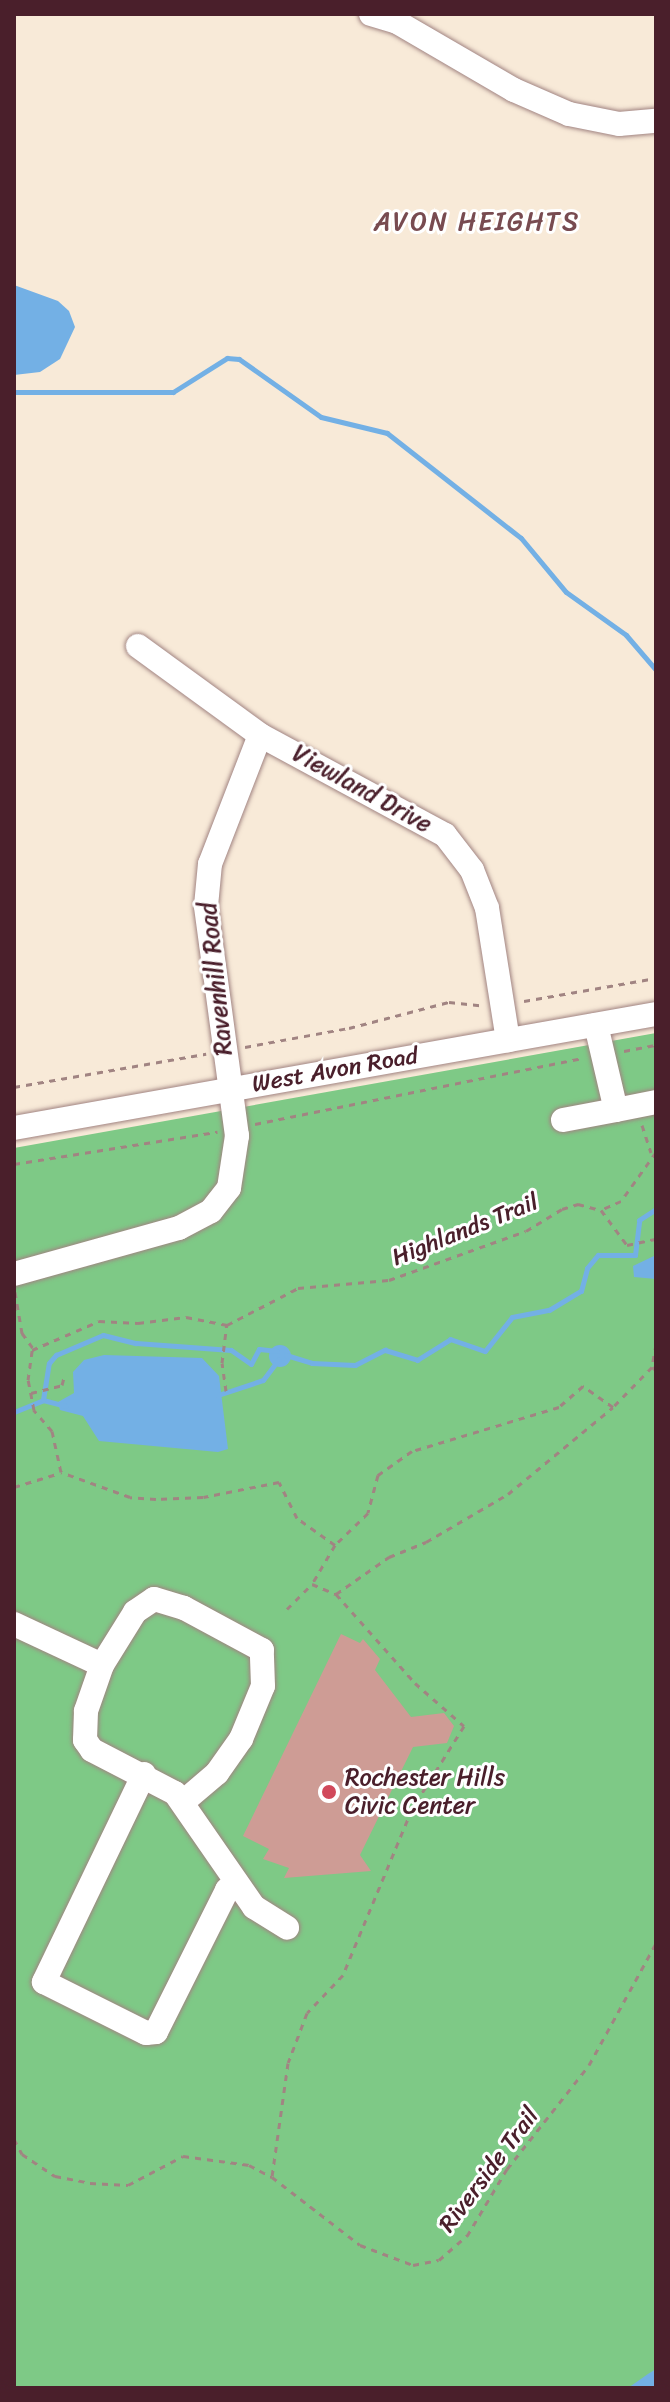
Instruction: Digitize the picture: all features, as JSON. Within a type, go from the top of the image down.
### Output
[{"type":"street","points":[[371,14],[397,22],[514,90],[569,114],[619,124],[656,121]]},
{"type":"street","name":"Viewland Drive","points":[[138,646],[260,735],[445,835],[472,870],[487,908],[508,1040]]},
{"type":"street","name":"Ravenhill Road","points":[[14,1274],[179,1228],[211,1211],[229,1188],[235,1167],[229,1088],[206,906],[210,864],[260,735]]},
{"type":"street","name":"West Avon Road","points":[[14,1128],[656,1014]]},
{"type":"street","points":[[563,1120],[637,1106],[603,1055],[596,1025]]},
{"type":"street","points":[[183,1802],[217,1773],[241,1739],[263,1686],[262,1650],[159,1598],[135,1612],[102,1665],[86,1711],[85,1740],[92,1750],[144,1774],[183,1802],[258,1912],[287,1928]]},
{"type":"street","points":[[14,1624],[102,1665]]},
{"type":"street","points":[[144,1774],[44,1982],[146,2033],[156,2032],[236,1882]]},
{"type":"path","points":[[520,1002],[656,978]]},
{"type":"path","points":[[239,1048],[349,1028],[449,1002],[490,1006]]},
{"type":"path","points":[[251,1125],[656,1045]]},
{"type":"path","points":[[14,1087],[212,1053]]},
{"type":"path","points":[[637,1106],[653,1153],[621,1201],[601,1210],[627,1245],[656,1239]]},
{"type":"path","points":[[14,1164],[219,1131]]},
{"type":"path","name":"Highlands Trail","points":[[227,1325],[298,1288],[403,1276],[526,1231],[562,1209],[578,1204],[601,1210]]},
{"type":"path","points":[[14,1284],[22,1333],[33,1348],[31,1394],[38,1416],[52,1431],[61,1472]]},
{"type":"path","points":[[33,1348],[99,1321],[138,1323],[186,1317],[227,1325],[222,1363],[226,1391]]},
{"type":"path","points":[[336,1594],[389,1557],[426,1542],[508,1494],[654,1369],[656,1344]]},
{"type":"path","points":[[31,1394],[62,1385],[65,1374]]},
{"type":"path","points":[[287,1609],[312,1584],[335,1545],[368,1513],[378,1475],[412,1451],[559,1407],[583,1386],[613,1407]]},
{"type":"path","points":[[14,1487],[61,1472],[130,1497],[156,1499],[203,1497],[279,1482],[297,1518],[335,1545]]},
{"type":"path","points":[[272,2177],[288,2063],[307,2013],[343,1975],[412,1809],[464,1726],[415,1683],[336,1594],[312,1584]]},
{"type":"path","name":"Riverside Trail","points":[[14,2139],[22,2154],[55,2176],[90,2183],[128,2185],[183,2156],[249,2165],[272,2177],[360,2245],[413,2265],[439,2260],[467,2236],[507,2169],[589,2065],[656,1943]]},
{"type":"green space","points":[[656,1033],[656,2388],[14,2388],[14,1148]]},
{"type":"water","points":[[14,285],[58,301],[69,311],[75,327],[60,359],[40,372],[14,375]]},
{"type":"water","points":[[656,1255],[656,1279],[634,1277],[633,1266]]},
{"type":"water","points":[[280,1345],[288,1348],[291,1356],[288,1364],[280,1367],[272,1364],[269,1356],[272,1348]]},
{"type":"water","points":[[104,1355],[202,1358],[219,1376],[228,1449],[218,1452],[99,1441],[83,1416],[60,1410],[58,1402],[74,1393],[73,1372],[84,1360]]},
{"type":"water","points":[[656,2369],[656,2388],[628,2388],[648,2374]]},
{"type":"building","name":"Rochester Hills Civic Center","points":[[341,1634],[360,1643],[363,1639],[380,1659],[375,1670],[411,1717],[444,1713],[454,1726],[447,1743],[413,1747],[360,1855],[371,1871],[284,1878],[289,1868],[263,1859],[269,1849],[243,1836]]},
{"type":"waterway","points":[[14,392],[173,392],[227,358],[239,359],[321,417],[387,433],[521,538],[566,592],[626,635],[656,670]]},
{"type":"waterway","points":[[286,1355],[312,1363],[355,1365],[385,1350],[417,1360],[450,1339],[485,1351],[512,1317],[549,1310],[581,1291],[587,1268],[598,1255],[635,1255],[639,1220],[656,1209]]},
{"type":"waterway","points":[[14,1412],[43,1400],[49,1363],[56,1355],[103,1335],[136,1343],[231,1350],[251,1364],[259,1349],[277,1351]]},
{"type":"waterway","points":[[218,1395],[263,1380],[279,1359]]},
{"type":"waterway","points":[[43,1400],[65,1406]]},
{"type":"place","name":"Rochester Hills Civic Center","points":[[329,1792]]},
{"type":"district","name":"AVON HEIGHTS","points":[[477,222]]}]
